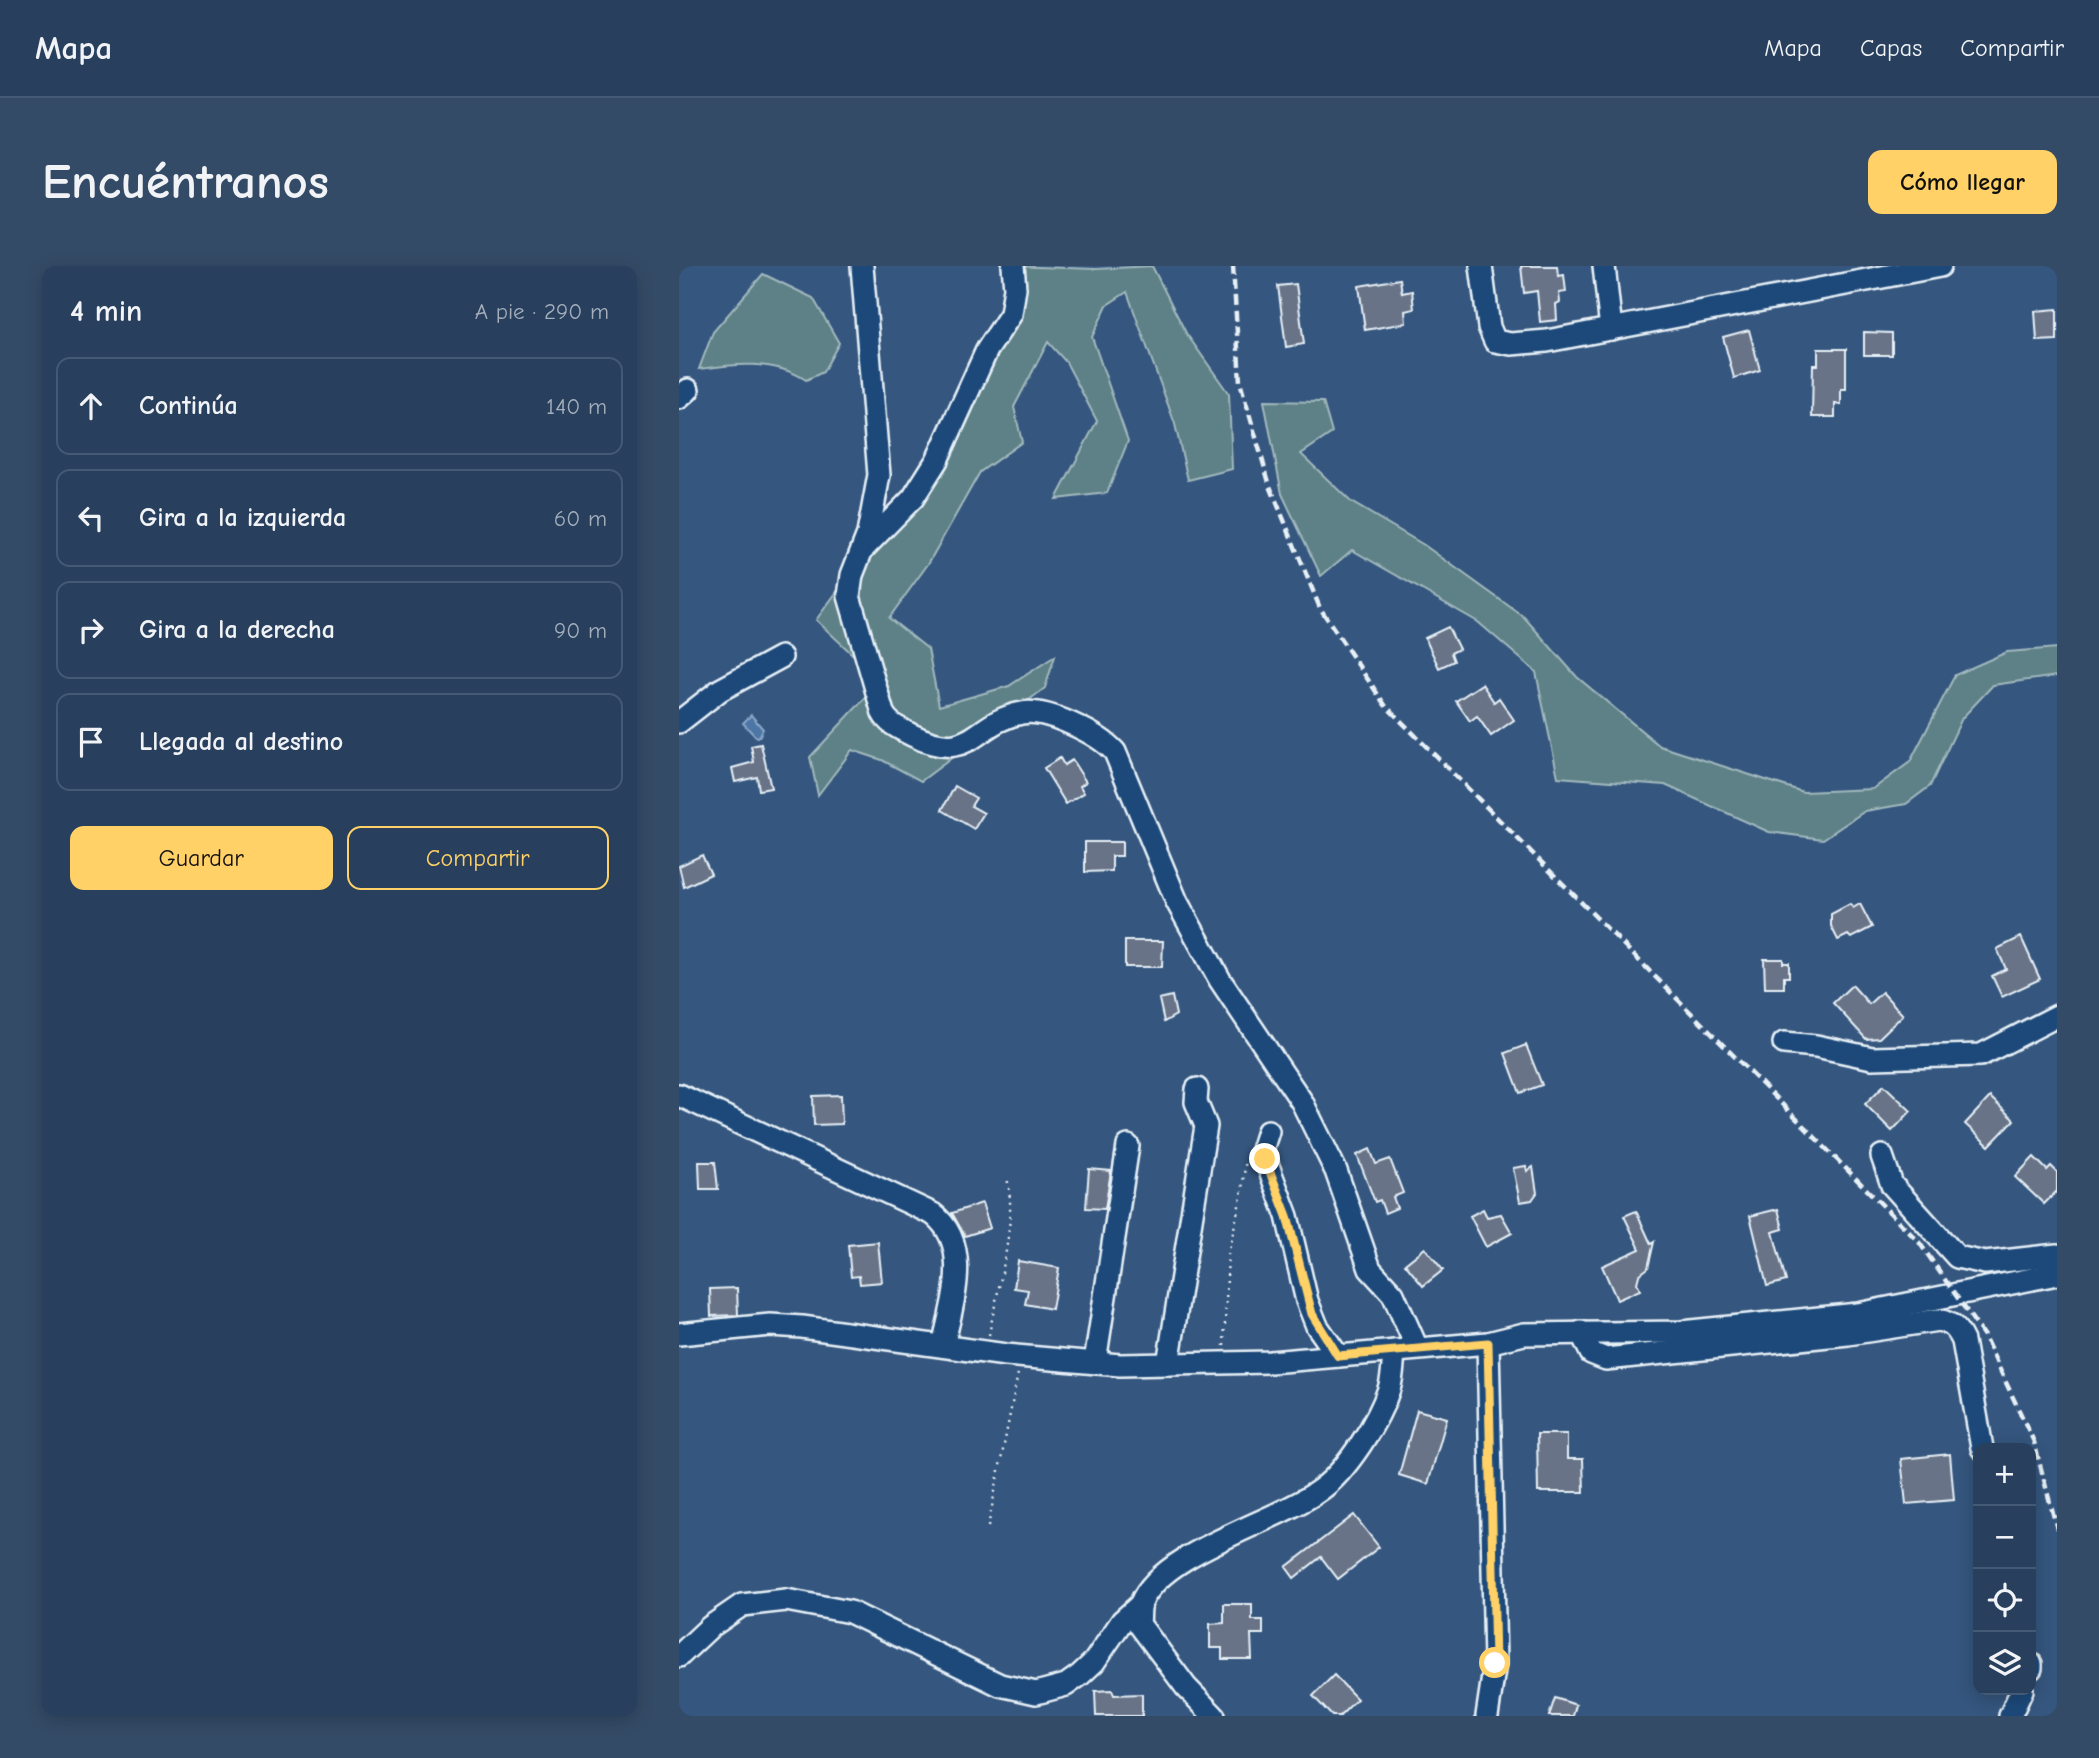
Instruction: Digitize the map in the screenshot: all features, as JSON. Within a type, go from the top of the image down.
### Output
[{"type":"street","points":[[862,266],[879,475],[868,534],[852,575],[849,596],[883,713],[891,724],[930,744],[950,747],[1011,716],[1026,712],[1040,714],[1061,720],[1103,741],[1115,752],[1177,902],[1220,981],[1302,1102],[1336,1171],[1370,1269],[1393,1294],[1416,1348]]},
{"type":"street","points":[[861,551],[913,498],[937,460],[987,350],[1011,314],[1015,288],[1013,266]]},
{"type":"street","points":[[1481,266],[1489,327],[1495,341],[1511,344],[1547,341],[1940,266]]},
{"type":"street","points":[[1604,266],[1611,329]]},
{"type":"street","points":[[679,722],[720,690],[782,657]]},
{"type":"street","points":[[1784,1043],[1817,1046],[1872,1058],[1980,1055],[2057,1016]]},
{"type":"street","points":[[1168,1364],[1206,1126],[1196,1102],[1197,1089]]},
{"type":"street","points":[[679,1095],[933,1214],[942,1221],[950,1234],[957,1278],[943,1346]]},
{"type":"street","points":[[1268,1131],[1262,1150],[1285,1207],[1307,1301],[1317,1326],[1338,1356]]},
{"type":"street","points":[[1094,1362],[1128,1146]]},
{"type":"street","points":[[1882,1156],[1892,1185],[1957,1257],[1985,1263],[2057,1255]]},
{"type":"street","points":[[679,1334],[770,1325],[986,1352],[1094,1362],[1228,1363],[1488,1343],[1524,1334],[1681,1332],[1858,1314],[2057,1274]]},
{"type":"street","points":[[1581,1332],[1591,1353],[1606,1359],[1848,1334],[1938,1320],[1949,1322],[1958,1329],[1963,1341],[1981,1443]]},
{"type":"street","points":[[1487,1716],[1495,1663],[1488,1343]]},
{"type":"street","points":[[679,1656],[710,1626],[742,1605],[786,1600],[850,1612],[1000,1685],[1036,1693],[1066,1685],[1094,1662],[1122,1621],[1141,1604],[1156,1583],[1182,1560],[1298,1505],[1324,1488],[1366,1435],[1386,1397],[1394,1351]]},
{"type":"street","points":[[1141,1604],[1139,1624],[1186,1687],[1214,1716]]},
{"type":"street","points":[[2010,1716],[2020,1695]]},
{"type":"path","points":[[1228,1363],[1223,1341],[1228,1255],[1244,1180],[1247,1150]]},
{"type":"path","points":[[986,1352],[1007,1230],[1010,1202],[1007,1178]]},
{"type":"path","points":[[988,1527],[1022,1356]]},
{"type":"green space","points":[[1006,266],[1096,269],[1152,266],[1186,333],[1229,394],[1232,469],[1188,480],[1175,424],[1127,292],[1107,305],[1092,337],[1128,441],[1107,493],[1056,499],[1097,421],[1066,362],[1048,342],[1014,407],[1022,442],[980,472],[928,564],[889,618],[928,649],[939,706],[1009,686],[1055,656],[1045,688],[921,781],[882,760],[852,750],[818,795],[810,757],[881,681],[816,620],[926,465],[977,385],[1024,302]]},
{"type":"green space","points":[[763,274],[813,298],[839,343],[823,372],[806,380],[794,373],[767,366],[740,365],[699,369],[713,332]]},
{"type":"green space","points":[[1264,401],[1323,402],[1332,433],[1301,454],[1351,502],[1424,545],[1524,617],[1577,677],[1660,746],[1803,792],[1873,789],[1910,762],[1955,675],[2007,652],[2057,648],[2057,676],[1993,685],[1962,718],[1930,786],[1906,804],[1865,811],[1823,839],[1769,832],[1665,785],[1558,777],[1536,672],[1478,622],[1352,550],[1321,576],[1282,494]]},
{"type":"water","points":[[751,715],[763,729],[759,737],[743,723]]},
{"type":"building","points":[[1521,266],[1557,266],[1558,276],[1564,275],[1566,292],[1559,293],[1560,302],[1556,304],[1557,320],[1540,322],[1537,291],[1524,293]]},
{"type":"building","points":[[1400,279],[1402,293],[1412,291],[1414,309],[1405,311],[1406,323],[1365,330],[1359,286]]},
{"type":"building","points":[[1296,284],[1304,344],[1286,347],[1278,286]]},
{"type":"building","points":[[2057,309],[2057,340],[2037,341],[2035,311]]},
{"type":"building","points":[[1749,330],[1760,370],[1734,378],[1723,337]]},
{"type":"building","points":[[1864,332],[1892,333],[1892,355],[1864,355]]},
{"type":"building","points":[[1818,349],[1846,349],[1846,389],[1841,389],[1841,405],[1835,404],[1835,417],[1812,417],[1813,365],[1818,365]]},
{"type":"building","points":[[1448,627],[1459,649],[1451,653],[1454,661],[1439,668],[1425,638]]},
{"type":"building","points":[[1482,684],[1494,702],[1499,698],[1514,720],[1491,736],[1477,716],[1470,721],[1456,701]]},
{"type":"building","points":[[761,744],[771,788],[759,790],[757,777],[735,782],[732,768],[754,762],[751,746]]},
{"type":"building","points":[[1060,758],[1064,765],[1072,760],[1086,782],[1080,786],[1084,793],[1066,804],[1044,768]]},
{"type":"building","points":[[955,786],[976,798],[971,806],[984,813],[974,829],[942,810]]},
{"type":"building","points":[[1085,842],[1122,842],[1122,856],[1112,856],[1112,871],[1085,872]]},
{"type":"building","points":[[702,855],[711,874],[684,887],[679,866]]},
{"type":"building","points":[[1850,904],[1853,908],[1860,904],[1872,927],[1851,938],[1848,935],[1838,940],[1831,926],[1831,914]]},
{"type":"building","points":[[2021,937],[2040,979],[2002,997],[1992,976],[2006,969],[1997,949]]},
{"type":"building","points":[[1125,941],[1163,941],[1162,967],[1125,967]]},
{"type":"building","points":[[1764,959],[1783,959],[1783,963],[1789,963],[1789,977],[1784,977],[1784,988],[1765,988]]},
{"type":"building","points":[[1852,985],[1869,1004],[1882,992],[1903,1015],[1879,1038],[1866,1039],[1833,1003]]},
{"type":"building","points":[[1172,996],[1176,1015],[1164,1022],[1159,999]]},
{"type":"building","points":[[1526,1045],[1542,1085],[1520,1093],[1505,1053]]},
{"type":"building","points":[[1884,1085],[1911,1111],[1892,1131],[1865,1104]]},
{"type":"building","points":[[841,1095],[842,1124],[814,1125],[813,1096]]},
{"type":"building","points":[[1990,1097],[2014,1120],[1989,1146],[1965,1124]]},
{"type":"building","points":[[1370,1149],[1376,1164],[1390,1159],[1403,1193],[1393,1197],[1397,1208],[1385,1213],[1380,1200],[1375,1202],[1357,1155]]},
{"type":"building","points":[[2034,1157],[2047,1170],[2051,1166],[2057,1172],[2057,1191],[2044,1204],[2015,1177]]},
{"type":"building","points":[[699,1162],[715,1162],[718,1189],[700,1189]]},
{"type":"building","points":[[1526,1166],[1527,1171],[1533,1167],[1537,1193],[1532,1200],[1520,1202],[1513,1168]]},
{"type":"building","points":[[1089,1169],[1111,1171],[1105,1209],[1086,1208]]},
{"type":"building","points":[[982,1203],[990,1228],[965,1236],[952,1213]]},
{"type":"building","points":[[1483,1209],[1487,1217],[1501,1214],[1512,1233],[1486,1247],[1470,1216]]},
{"type":"building","points":[[1778,1209],[1783,1229],[1773,1232],[1786,1281],[1767,1286],[1750,1216]]},
{"type":"building","points":[[1636,1211],[1651,1244],[1654,1242],[1648,1268],[1639,1275],[1637,1283],[1640,1290],[1617,1300],[1602,1266],[1640,1249],[1624,1216]]},
{"type":"building","points":[[878,1242],[882,1282],[860,1284],[859,1276],[851,1277],[848,1245]]},
{"type":"building","points":[[1425,1248],[1443,1270],[1423,1286],[1405,1264]]},
{"type":"building","points":[[1018,1261],[1059,1268],[1052,1309],[1025,1304],[1028,1290],[1014,1288]]},
{"type":"building","points":[[737,1288],[738,1315],[711,1316],[710,1289]]},
{"type":"building","points":[[1417,1410],[1447,1418],[1428,1484],[1399,1475]]},
{"type":"building","points":[[1537,1434],[1567,1434],[1567,1459],[1583,1459],[1584,1492],[1538,1492]]},
{"type":"building","points":[[1950,1454],[1954,1500],[1906,1504],[1901,1459]]},
{"type":"building","points":[[1354,1515],[1379,1547],[1338,1579],[1321,1557],[1294,1578],[1286,1567]]},
{"type":"building","points":[[1224,1604],[1252,1604],[1252,1620],[1263,1620],[1263,1634],[1251,1634],[1252,1659],[1222,1659],[1222,1648],[1210,1648],[1210,1624],[1224,1623]]},
{"type":"building","points":[[1334,1675],[1357,1699],[1340,1716],[1332,1716],[1313,1696]]},
{"type":"building","points":[[1112,1690],[1114,1695],[1142,1694],[1142,1716],[1096,1716],[1095,1691]]},
{"type":"building","points":[[1555,1698],[1576,1705],[1573,1716],[1549,1716]]},
{"type":"railway","points":[[1233,266],[1240,382],[1270,486],[1320,608],[1385,705],[1919,1242],[1984,1336],[2034,1442],[2057,1529]]},
{"type":"route","points":[[1265,1159],[1282,1198],[1307,1301],[1317,1326],[1338,1356],[1488,1343],[1495,1663]]}]
